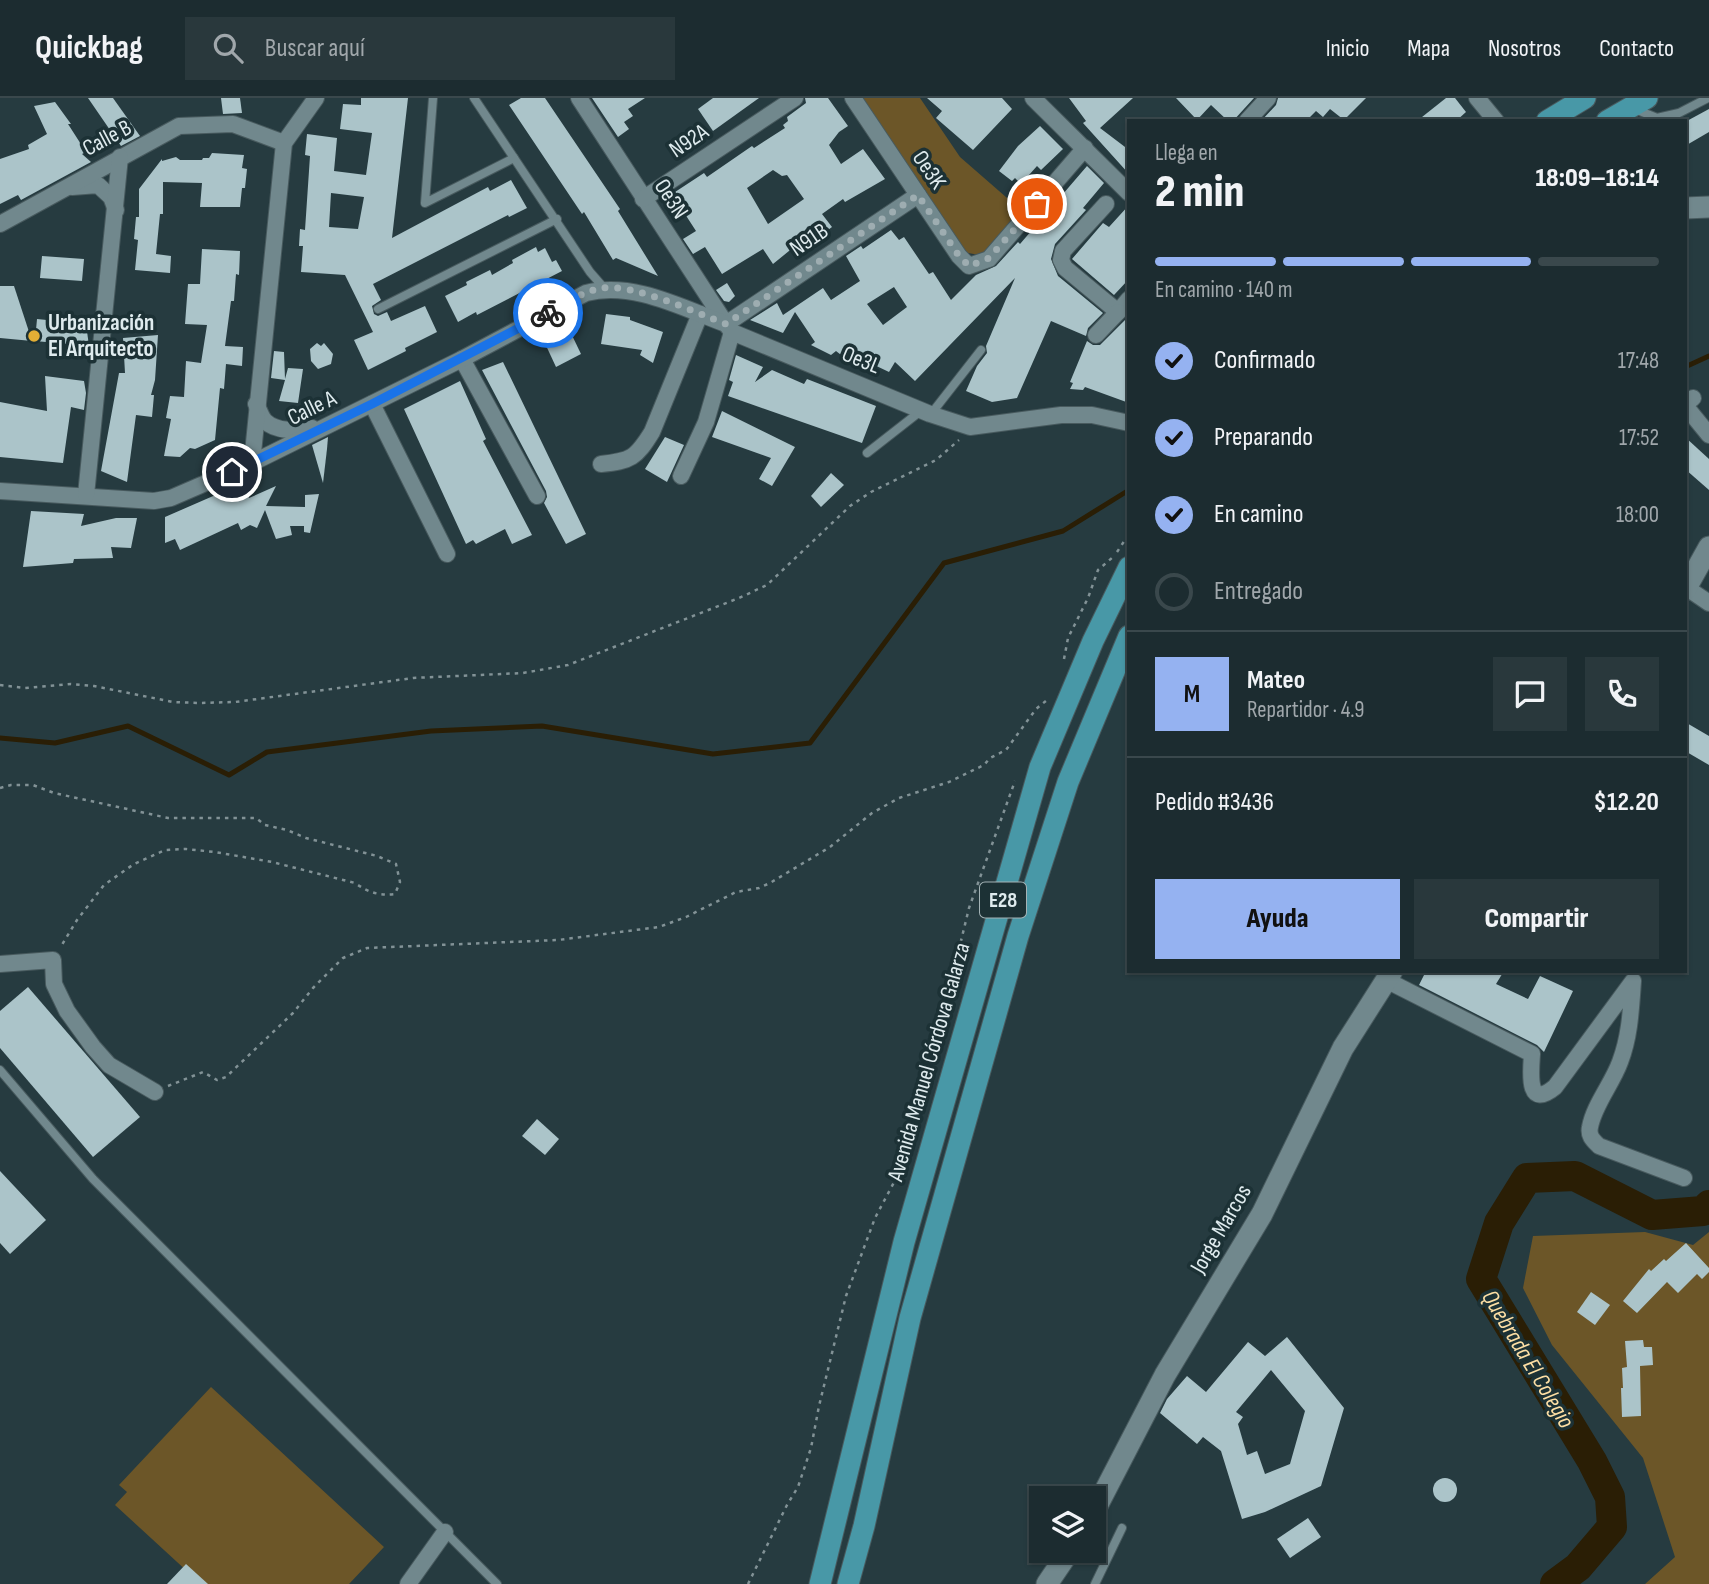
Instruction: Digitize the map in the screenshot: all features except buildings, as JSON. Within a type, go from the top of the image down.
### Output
[{"type":"main road","points":[[1550,119],[1585,98]]},
{"type":"main road","points":[[1610,119],[1638,102]]},
{"type":"main road","points":[[1687,208],[1709,207]]},
{"type":"main road","points":[[1687,587],[1709,547]]},
{"type":"main road","name":"Avenida Manuel Córdova Galarza","points":[[820,1584],[904,1242],[1040,767],[1093,641],[1127,572]]},
{"type":"main road","name":"E28","points":[[848,1584],[910,1318],[1026,911],[1068,782],[1127,641]]},
{"type":"main road","name":"Jorge Marcos","points":[[1106,1489],[1165,1376],[1262,1214],[1343,1048],[1389,976]]},
{"type":"main road","points":[[904,1242],[931,1249]]},
{"type":"main road","points":[[1047,1584],[1061,1563]]},
{"type":"street","points":[[252,463],[284,144],[316,98]]},
{"type":"street","name":"Oe3N","points":[[579,98],[729,328]]},
{"type":"street","name":"N92A","points":[[643,199],[795,98]]},
{"type":"street","name":"Oe3K","points":[[853,98],[959,256],[969,266],[989,258],[1085,148]]},
{"type":"street","points":[[1033,98],[1127,191]]},
{"type":"street","points":[[1249,119],[1268,98]]},
{"type":"street","points":[[1477,98],[1487,117]]},
{"type":"street","name":"Calle B","points":[[0,224],[179,126],[233,124],[284,144]]},
{"type":"street","points":[[86,495],[120,157]]},
{"type":"street","points":[[66,187],[98,185],[111,197],[116,210]]},
{"type":"street","name":"N91B","points":[[729,328],[918,195]]},
{"type":"street","points":[[1096,335],[1123,305],[1065,268],[1061,260],[1063,251],[1106,204]]},
{"type":"street","name":"Oe3L","points":[[586,293],[604,288],[638,292],[700,314],[926,412],[970,427],[1061,415],[1092,415],[1127,423]]},
{"type":"street","name":"Calle A","points":[[0,491],[154,501],[171,498],[252,463],[372,404],[586,293]]},
{"type":"street","points":[[601,464],[625,462],[643,447],[652,432],[700,314]]},
{"type":"street","points":[[681,476],[706,422],[729,328]]},
{"type":"street","points":[[462,359],[537,496]]},
{"type":"street","points":[[1693,398],[1688,402],[1687,408],[1709,435]]},
{"type":"street","points":[[256,404],[265,421],[275,427],[299,431],[325,426]]},
{"type":"street","points":[[372,404],[447,554]]},
{"type":"street","points":[[1687,590],[1709,603]]},
{"type":"street","points":[[0,964],[53,960],[54,984],[67,1011],[93,1047],[109,1065],[156,1091]]},
{"type":"street","points":[[1389,976],[1532,1054],[1531,1087],[1534,1092],[1540,1094],[1555,1087],[1633,981],[1627,1040],[1589,1130],[1591,1138],[1599,1146],[1684,1178]]},
{"type":"street","points":[[408,1584],[445,1532]]},
{"type":"lane","points":[[433,98],[425,203],[514,158]]},
{"type":"lane","points":[[474,98],[590,272],[604,288]]},
{"type":"lane","points":[[1638,102],[1657,118],[1679,113],[1708,98]]},
{"type":"lane","points":[[378,309],[557,219]]},
{"type":"lane","points":[[867,453],[926,412],[981,350]]},
{"type":"lane","points":[[0,1070],[93,1179],[497,1584]]},
{"type":"lane","points":[[1095,1584],[1122,1528]]},
{"type":"path","points":[[0,685],[25,688],[71,684],[94,686],[173,702],[200,704],[235,702],[413,678],[523,673],[568,665],[767,585],[850,506],[936,460],[970,427]]},
{"type":"path","points":[[1064,661],[1072,628],[1088,598],[1098,570],[1114,556],[1127,537]]},
{"type":"path","points":[[156,1091],[203,1072],[217,1080],[226,1077],[293,1013],[343,958],[367,948],[558,940],[659,927],[698,912],[736,892],[759,888],[830,846],[872,813],[899,797],[949,782],[984,765],[990,758],[1006,750],[1036,709],[1048,699],[1044,710]]},
{"type":"path","points":[[748,1584],[798,1487],[811,1448],[846,1296],[875,1218],[900,1171],[917,1115],[922,1080],[969,908],[1017,776]]},
{"type":"path","points":[[0,789],[12,785],[33,785],[54,793],[168,818],[256,818],[265,825],[377,856],[396,864],[400,882],[395,894],[381,896],[355,883],[272,862],[215,852],[165,850],[134,864],[104,885],[77,920],[53,960]]},
{"type":"shaded area","points":[[863,98],[920,98],[960,157],[1021,210],[991,250],[979,255],[963,252]]},
{"type":"shaded area","points":[[1645,1232],[1693,1245],[1709,1232],[1709,1584],[1645,1584],[1675,1557],[1643,1458],[1552,1345],[1523,1288],[1533,1236]]},
{"type":"shaded area","points":[[211,1387],[384,1547],[349,1584],[201,1584],[115,1505],[127,1492],[119,1485]]},
{"type":"waterway","points":[[1687,366],[1709,356]]},
{"type":"waterway","points":[[0,738],[55,743],[128,726],[229,775],[267,752],[431,731],[542,726],[713,754],[810,743],[944,563],[1063,531],[1127,491]]},
{"type":"waterway","name":"Quebrada El Colegio","points":[[1555,1584],[1578,1567],[1612,1527],[1610,1497],[1592,1461],[1481,1279],[1499,1223],[1527,1178],[1575,1176],[1652,1215],[1703,1211],[1709,1205]]},
{"type":"way so far","points":[[548,313],[586,293],[604,288],[638,292],[726,324],[918,195],[959,256],[969,266],[989,258],[1037,204]]},
{"type":"place","name":"Urbanización El Arquitecto","points":[[34,336]]},
{"type":"route","points":[[232,472],[462,359],[548,313]]}]
